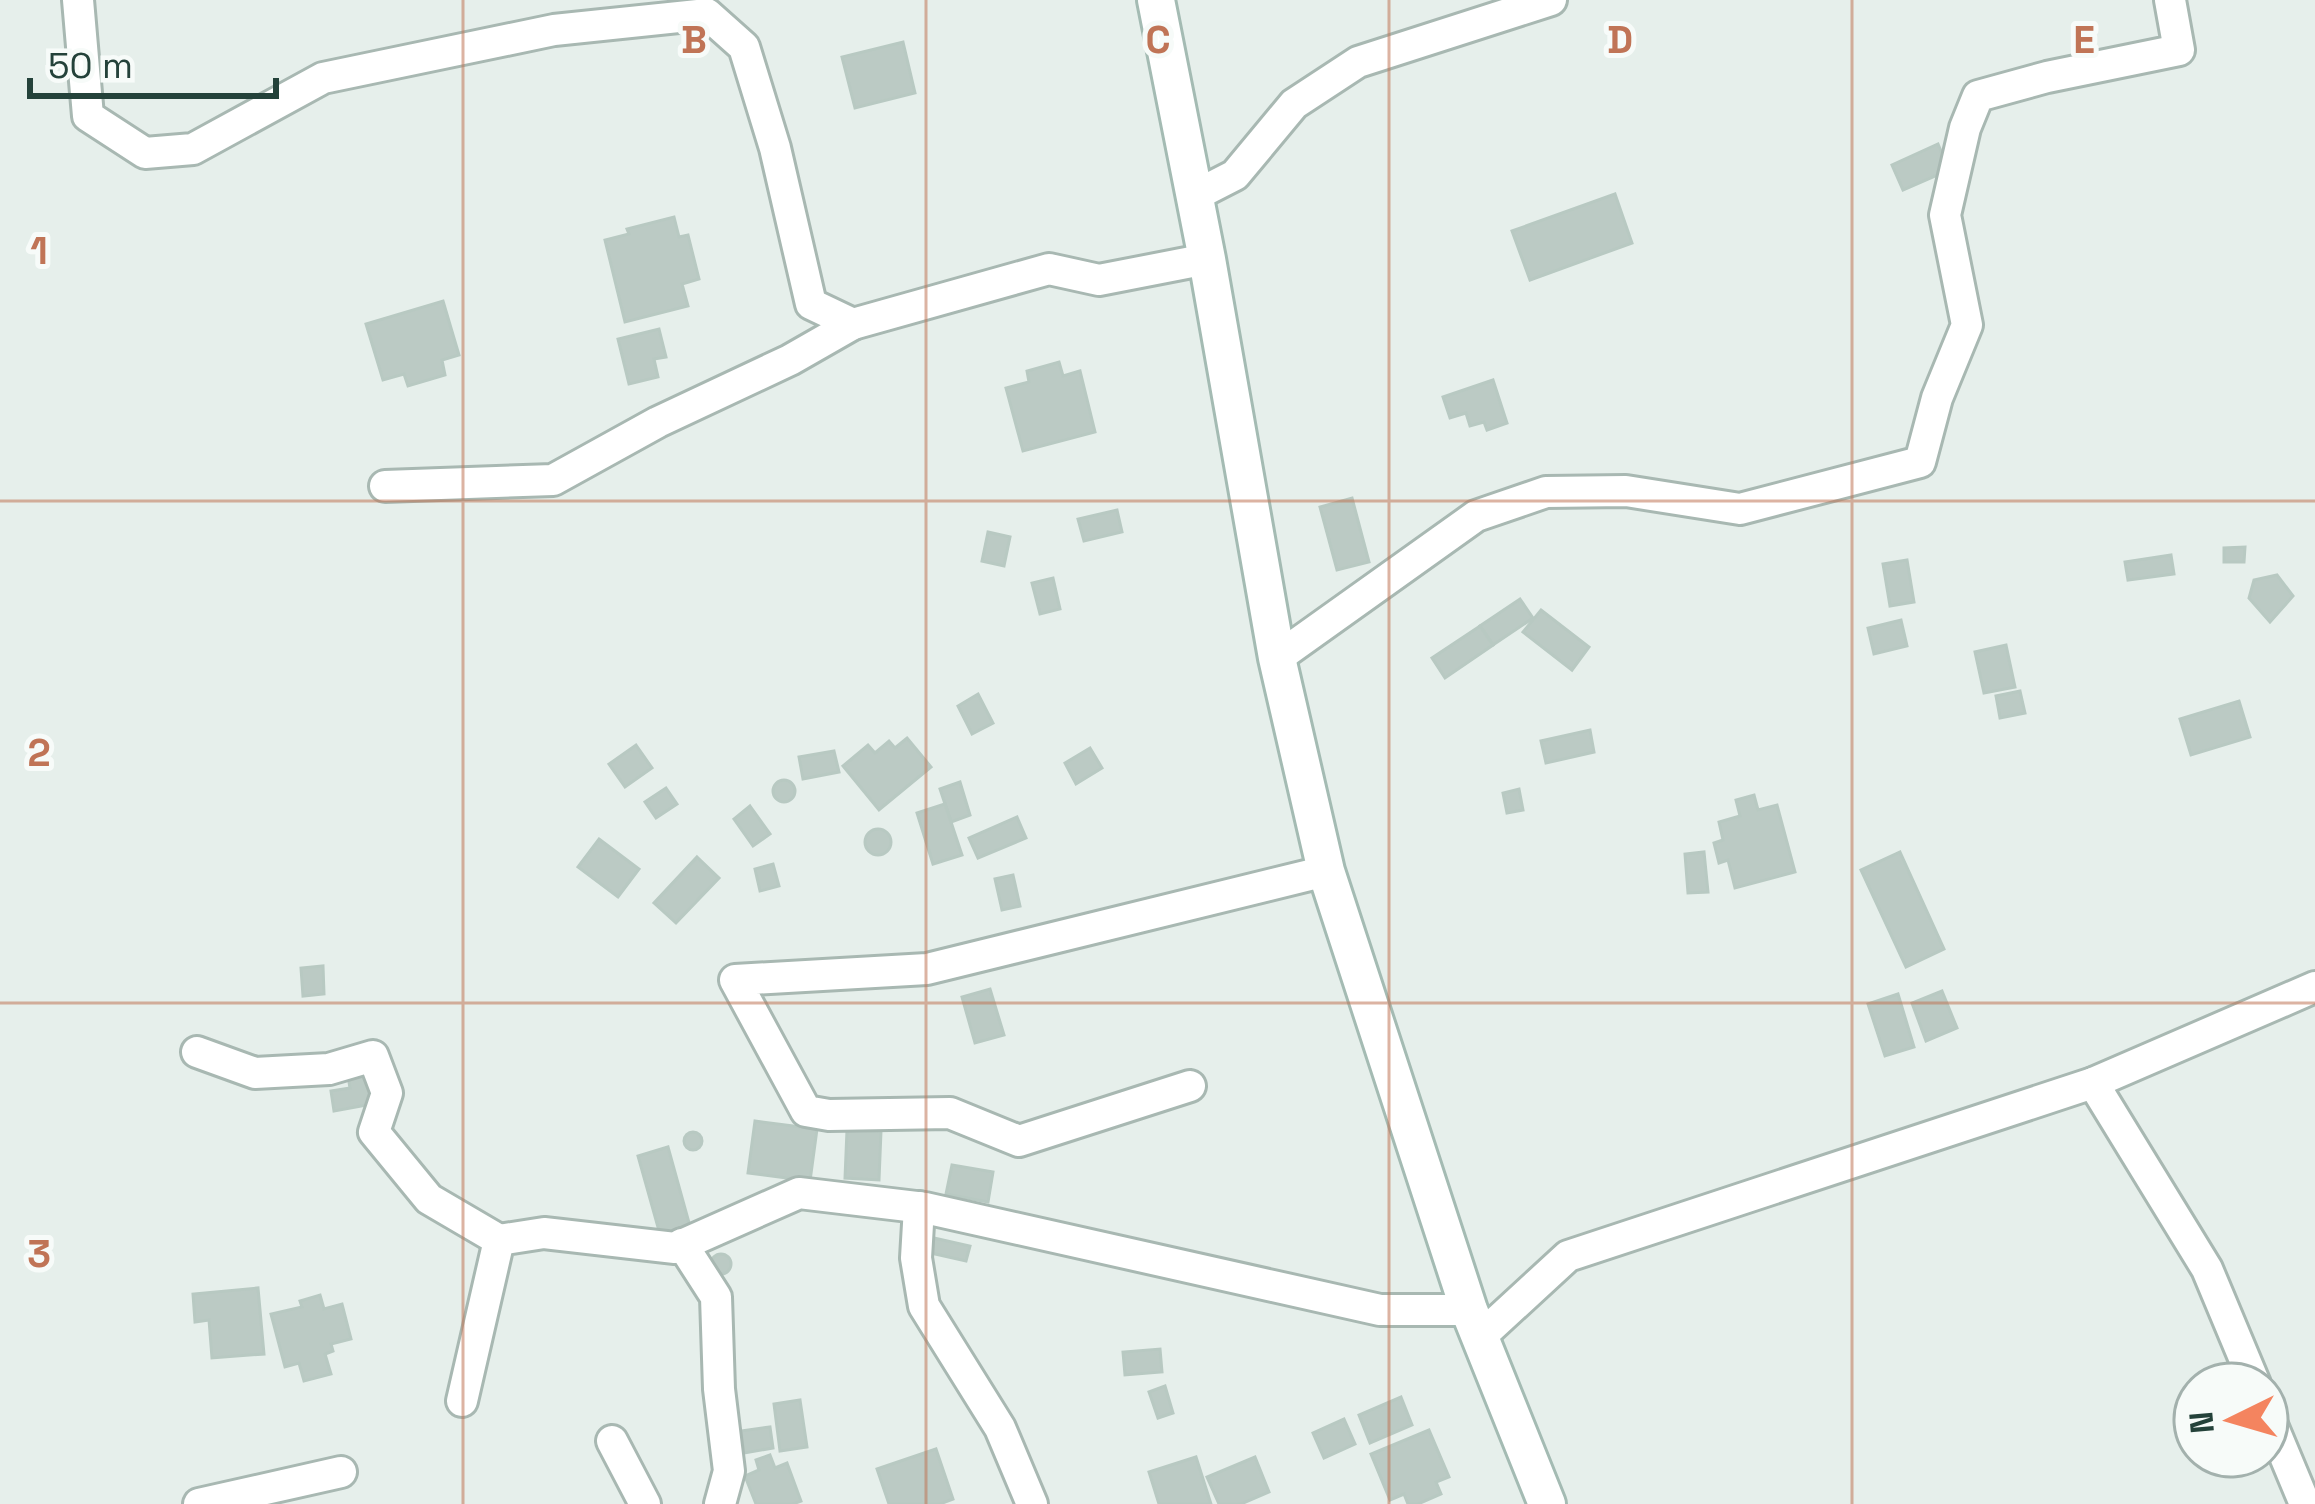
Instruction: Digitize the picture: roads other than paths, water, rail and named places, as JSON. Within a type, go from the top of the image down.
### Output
[{"type":"street","points":[[78,0],[88,116],[145,153],[194,149],[323,78],[554,31],[706,14],[744,47],[775,148],[811,304],[853,324]]},
{"type":"street","points":[[1156,0],[1208,259],[1276,658],[1326,872],[1474,1323],[1547,1504]]},
{"type":"street","points":[[1194,196],[1235,175],[1294,104],[1358,62],[1551,0]]},
{"type":"street","points":[[1276,658],[1476,516],[1546,492],[1627,491],[1739,508],[1920,462],[1937,398],[1966,325],[1945,215],[1965,128],[1978,96],[2179,50],[2170,0]]},
{"type":"street","points":[[385,487],[553,480],[853,324],[1049,269],[1099,280],[1208,259]]},
{"type":"street","points":[[1190,1086],[1018,1142],[950,1113],[829,1115],[806,1111],[734,980],[927,969],[1326,872]]},
{"type":"street","points":[[197,1052],[255,1073],[329,1069],[374,1056],[387,1093],[374,1132],[429,1198],[499,1240],[544,1234],[675,1247],[799,1193],[919,1207],[1380,1310],[1474,1323],[1568,1256],[2093,1083],[2315,987]]},
{"type":"street","points":[[2093,1083],[2206,1269],[2245,1360]]},
{"type":"street","points":[[919,1207],[916,1258],[924,1306],[1000,1428],[1033,1504]]},
{"type":"street","points":[[462,1401],[499,1240]]},
{"type":"street","points":[[682,1244],[716,1297],[718,1389],[728,1471],[721,1504]]},
{"type":"street","points":[[612,1441],[645,1504]]},
{"type":"street","points":[[2291,1470],[2305,1504]]},
{"type":"street","points":[[199,1504],[341,1472]]}]
